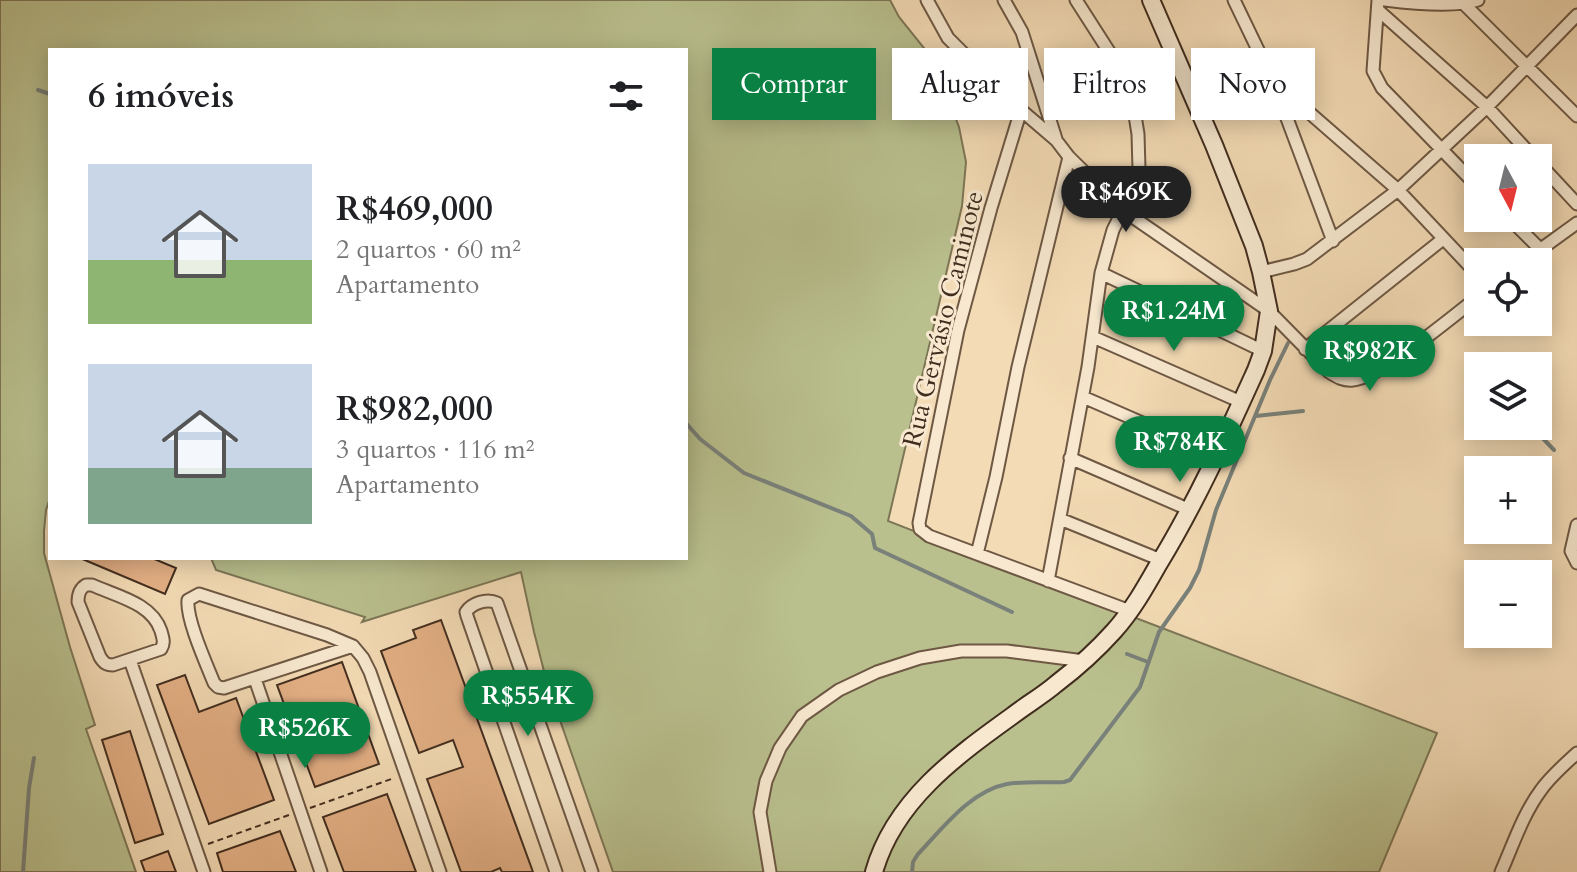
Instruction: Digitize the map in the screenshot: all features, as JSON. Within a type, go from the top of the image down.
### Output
[{"type":"street","points":[[927,0],[948,38],[958,48]]},
{"type":"street","points":[[1004,0],[1022,32],[1056,140]]},
{"type":"street","points":[[1048,581],[1083,397],[1101,273],[1113,230],[1133,190],[1139,169],[1133,103],[1117,64],[1076,0]]},
{"type":"street","points":[[874,872],[888,835],[909,803],[945,768],[1084,661],[1115,631],[1130,611],[1190,510],[1263,351],[1269,311],[1254,246],[1151,0]]},
{"type":"street","points":[[1234,0],[1257,48]]},
{"type":"street","points":[[1380,3],[1464,4],[1478,0]]},
{"type":"street","points":[[1380,3],[1521,144]]},
{"type":"street","points":[[1380,3],[1375,77],[1464,173]]},
{"type":"street","points":[[1464,4],[1577,116]]},
{"type":"street","points":[[1261,272],[1307,259],[1398,190],[1575,20]]},
{"type":"street","points":[[1028,116],[1056,140],[1124,211],[1269,311],[1329,372],[1341,379],[1353,380],[1369,375],[1388,364],[1464,307]]},
{"type":"street","points":[[1315,118],[1398,190],[1464,261]]},
{"type":"street","name":"Rua Gervásio Caminote","points":[[977,554],[929,536],[920,529],[919,523],[958,330],[1018,120]]},
{"type":"street","points":[[1288,120],[1333,241]]},
{"type":"street","points":[[1069,157],[977,554],[1130,611]]},
{"type":"street","points":[[1552,177],[1577,204]]},
{"type":"street","points":[[1541,248],[1577,223]]},
{"type":"street","points":[[1523,232],[1539,248]]},
{"type":"street","points":[[1305,349],[1443,239]]},
{"type":"street","points":[[1101,273],[1263,351]]},
{"type":"street","points":[[1093,337],[1241,402]]},
{"type":"street","points":[[1083,397],[1216,455]]},
{"type":"street","points":[[1070,458],[1190,510]]},
{"type":"street","points":[[1060,519],[1161,560]]},
{"type":"street","points":[[1577,525],[1571,551],[1577,563]]},
{"type":"street","points":[[92,585],[143,607],[158,620],[164,646],[130,660],[108,665],[100,657],[78,602],[82,587],[92,585]]},
{"type":"street","points":[[353,646],[255,679],[218,687],[187,608],[188,600],[199,594],[353,646],[370,672],[440,872]]},
{"type":"street","points":[[556,872],[467,616],[470,606],[486,601],[497,603],[592,872]]},
{"type":"street","points":[[770,872],[760,812],[766,781],[780,748],[802,716],[839,690],[877,672],[920,658],[961,651],[1007,651],[1084,661]]},
{"type":"street","points":[[130,660],[204,872]]},
{"type":"street","points":[[255,679],[321,872]]},
{"type":"street","points":[[1503,871],[1528,811],[1540,791],[1577,753]]},
{"type":"green space","points":[[0,0],[890,0],[899,17],[924,48],[892,48],[892,120],[956,120],[966,162],[962,206],[888,521],[1437,733],[1379,872],[613,872],[547,683],[521,572],[362,622],[365,617],[216,570],[212,560],[688,560],[688,48],[48,48],[48,504],[44,553],[95,725],[86,729],[136,872],[0,872]]},
{"type":"building","points":[[85,560],[157,560],[176,568],[165,594]]},
{"type":"building","points":[[441,620],[533,872],[502,872],[500,868],[491,872],[461,872],[427,779],[463,767],[453,740],[419,753],[381,651],[416,638],[413,630]]},
{"type":"building","points":[[342,662],[379,764],[315,787],[277,685]]},
{"type":"building","points":[[185,675],[199,712],[236,698],[274,800],[209,824],[157,685]]},
{"type":"building","points":[[130,731],[163,834],[135,843],[102,740]]},
{"type":"building","points":[[387,794],[416,872],[344,872],[323,817]]},
{"type":"building","points":[[280,831],[296,872],[223,872],[217,853]]},
{"type":"building","points":[[168,851],[176,872],[145,872],[141,861]]},
{"type":"waterway","points":[[38,90],[48,93]]},
{"type":"waterway","points":[[912,872],[918,854],[958,812],[981,794],[1007,784],[1070,780],[1140,687],[1159,632],[1199,570],[1216,510],[1288,343]]},
{"type":"waterway","points":[[1256,416],[1303,411]]},
{"type":"waterway","points":[[688,425],[700,439],[744,473],[851,516],[872,534],[875,548],[1012,612]]},
{"type":"waterway","points":[[1544,440],[1554,450]]},
{"type":"waterway","points":[[1127,654],[1148,662]]},
{"type":"waterway","points":[[23,872],[34,758]]}]
